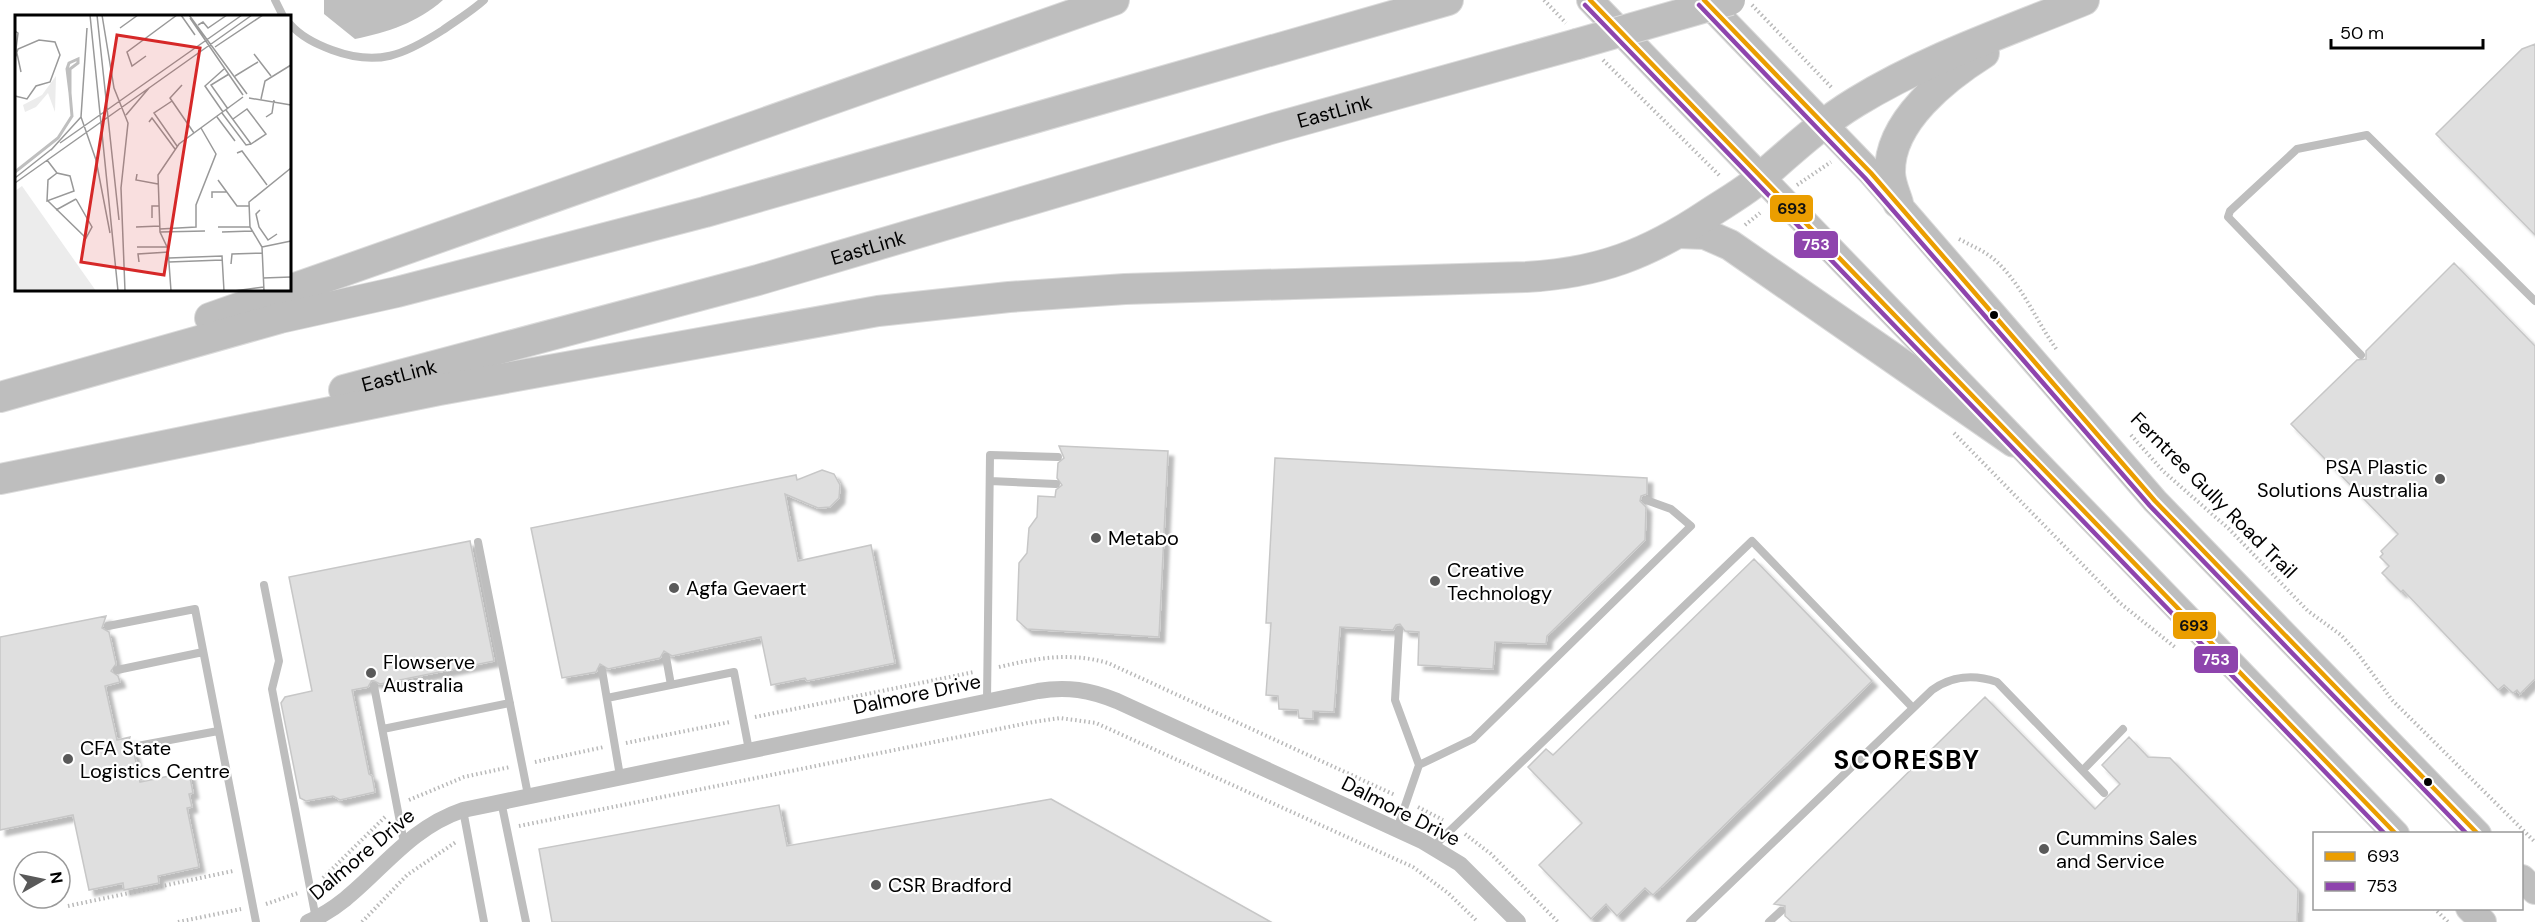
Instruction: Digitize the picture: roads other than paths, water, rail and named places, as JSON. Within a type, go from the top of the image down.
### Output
[{"type":"highway","points":[[291,289],[1114,0]]},
{"type":"highway","points":[[0,397],[280,318],[397,292],[705,212],[1448,0]]},
{"type":"highway","name":"EastLink","points":[[0,473],[377,382],[758,280],[1274,128],[1730,0]]},
{"type":"highway","points":[[0,479],[439,390],[878,311],[1125,288],[1551,275],[1615,263],[1660,244],[1679,233],[1743,208],[1762,174],[1823,122],[1904,74],[1948,53],[2084,0]]},
{"type":"highway","points":[[1898,203],[1890,171],[1892,154],[1906,125],[1921,103],[1959,69],[2043,17]]},
{"type":"highway","points":[[1679,233],[1705,234],[1730,245],[2014,442]]},
{"type":"highway","points":[[0,391],[285,291]]},
{"type":"main road","points":[[1590,0],[1762,174],[2014,442],[2394,832]]},
{"type":"main road","points":[[1704,0],[1898,203],[2156,501],[2476,832]]},
{"type":"main road","points":[[2523,877],[2535,891]]},
{"type":"main road","points":[[2470,910],[2483,922]]},
{"type":"street","name":"Dalmore Drive","points":[[312,920],[342,901],[404,843],[427,826],[463,810],[1053,688],[1092,691],[1433,847],[1460,864],[1518,922]]},
{"type":"lane","points":[[275,0],[282,15]]},
{"type":"lane","points":[[291,25],[307,39],[345,55],[369,59],[388,58],[405,53],[431,38],[484,0]]},
{"type":"lane","points":[[2361,355],[2228,217],[2230,211],[2297,149],[2367,135],[2535,301]]},
{"type":"lane","points":[[987,701],[990,455],[1058,457]]},
{"type":"lane","points":[[990,482],[1056,484]]},
{"type":"lane","points":[[1419,765],[1473,739],[1691,526],[1671,509],[1646,500]]},
{"type":"lane","points":[[1433,847],[1752,541],[1913,708]]},
{"type":"lane","points":[[478,542],[528,795]]},
{"type":"lane","points":[[264,585],[279,661],[272,689],[310,886],[312,920]]},
{"type":"lane","points":[[108,626],[195,609],[256,922]]},
{"type":"lane","points":[[1397,829],[1419,765],[1395,700],[1399,630]]},
{"type":"lane","points":[[117,670],[203,652]]},
{"type":"lane","points":[[666,657],[671,685]]},
{"type":"lane","points":[[602,670],[620,776]]},
{"type":"lane","points":[[607,699],[734,672],[749,750]]},
{"type":"lane","points":[[1690,922],[1932,690],[1951,680],[1975,678],[1997,682],[2104,793]]},
{"type":"lane","points":[[374,686],[404,843]]},
{"type":"lane","points":[[383,729],[510,703]]},
{"type":"lane","points":[[2083,770],[2123,729]]},
{"type":"lane","points":[[132,747],[218,731]]},
{"type":"lane","points":[[501,801],[526,922]]},
{"type":"lane","points":[[463,810],[484,922]]},
{"type":"lane","points":[[1769,922],[1781,911]]},
{"type":"place","name":"PSA Plastic Solutions Australia","points":[[2440,479]]},
{"type":"place","name":"Metabo","points":[[1096,538]]},
{"type":"place","name":"Creative Technology","points":[[1435,581]]},
{"type":"place","name":"Agfa Gevaert","points":[[674,588]]},
{"type":"place","name":"Flowserve Australia","points":[[371,673]]},
{"type":"place","name":"CFA State Logistics Centre","points":[[68,759]]},
{"type":"place","name":"Cummins Sales and Service","points":[[2044,849]]},
{"type":"place","name":"CSR Bradford","points":[[876,885]]},
{"type":"district","name":"SCORESBY","points":[[1907,760]]}]
